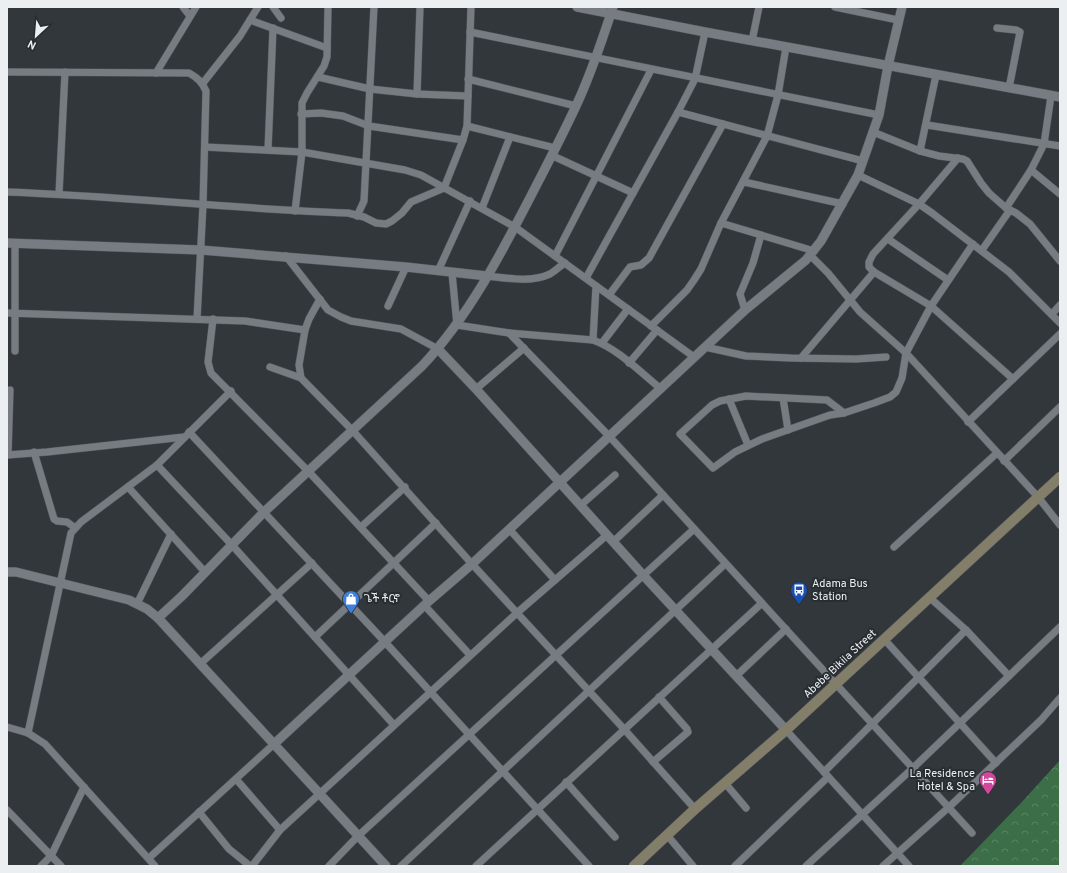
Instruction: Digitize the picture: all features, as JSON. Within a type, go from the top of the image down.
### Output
[{"type":"main road","name":"Abebe Bikila Street","points":[[634,866],[695,809],[786,730],[1060,477]]},
{"type":"street","points":[[183,7],[190,16]]},
{"type":"street","points":[[156,73],[196,7]]},
{"type":"street","points":[[203,84],[240,36],[258,7]]},
{"type":"street","points":[[273,7],[281,18]]},
{"type":"street","points":[[295,211],[302,152],[302,103],[324,66],[327,48],[328,7]]},
{"type":"street","points":[[357,216],[364,201],[374,7]]},
{"type":"street","points":[[417,94],[420,7]]},
{"type":"street","points":[[7,192],[59,194],[295,211],[348,213],[376,223],[386,224],[402,213],[411,202],[444,188],[463,140],[466,126],[468,96],[471,7]]},
{"type":"street","points":[[577,7],[612,10],[705,32],[1056,97],[1044,144],[1031,170],[982,250]]},
{"type":"street","points":[[752,41],[759,7]]},
{"type":"street","points":[[835,7],[851,9],[898,20]]},
{"type":"street","points":[[149,858],[509,530],[745,310],[806,260],[821,241],[858,175],[879,115],[888,66],[902,7]]},
{"type":"street","points":[[158,618],[264,512],[354,431],[422,366],[457,325],[515,226],[576,106],[597,58],[612,10]]},
{"type":"street","points":[[250,20],[327,48]]},
{"type":"street","points":[[268,150],[273,28]]},
{"type":"street","points":[[997,28],[1016,30],[1020,32],[1009,88]]},
{"type":"street","points":[[470,32],[651,70],[879,115]]},
{"type":"street","points":[[586,278],[678,112],[694,78],[705,32]]},
{"type":"street","points":[[630,363],[654,328],[687,290],[701,269],[721,223],[767,136],[778,95],[786,47]]},
{"type":"street","points":[[555,256],[651,70]]},
{"type":"street","points":[[7,72],[189,73],[198,78],[203,84],[206,91],[205,147],[197,319]]},
{"type":"street","points":[[59,194],[65,72]]},
{"type":"street","points":[[920,151],[927,124],[936,75]]},
{"type":"street","points":[[318,77],[370,89],[417,94],[468,96]]},
{"type":"street","points":[[468,79],[576,106]]},
{"type":"street","points":[[678,112],[863,161]]},
{"type":"street","points":[[301,114],[321,113],[343,116],[369,126],[463,140]]},
{"type":"street","points":[[609,295],[630,267],[641,265],[649,258],[723,124]]},
{"type":"street","points":[[927,124],[1060,146]]},
{"type":"street","points":[[466,126],[510,137],[553,152],[597,176],[633,193]]},
{"type":"street","points":[[874,132],[920,151],[967,161],[980,183],[1008,209],[1016,213],[1030,224],[1060,261]]},
{"type":"street","points":[[482,208],[510,137]]},
{"type":"street","points":[[205,147],[302,152],[366,162],[413,172],[515,226],[694,357]]},
{"type":"street","points":[[958,158],[919,204],[873,254],[869,262],[869,266],[874,272],[931,306],[1013,379]]},
{"type":"street","points":[[1031,170],[1060,194]]},
{"type":"street","points":[[858,175],[919,204],[932,213],[1009,272],[1060,323]]},
{"type":"street","points":[[744,182],[843,204]]},
{"type":"street","points":[[438,271],[470,201]]},
{"type":"street","points":[[721,223],[812,253],[860,312],[906,353],[1038,497],[1060,525]]},
{"type":"street","points":[[745,310],[740,294],[753,263],[761,235]]},
{"type":"street","points":[[888,239],[948,280]]},
{"type":"street","points":[[15,351],[15,313],[11,243],[201,250],[286,256],[521,278],[538,278],[550,274],[565,263]]},
{"type":"street","points":[[844,413],[826,400],[746,396],[720,401],[712,406],[680,434],[713,468],[735,452],[762,439],[830,416],[844,413],[890,397],[896,392],[902,378],[906,353],[931,306],[973,244]]},
{"type":"street","points":[[286,256],[328,310],[351,321],[401,329],[438,349],[909,866]]},
{"type":"street","points":[[388,306],[406,267]]},
{"type":"street","points":[[452,272],[457,325]]},
{"type":"street","points":[[801,358],[851,301],[874,272]]},
{"type":"street","points":[[593,340],[596,286]]},
{"type":"street","points":[[301,378],[299,365],[305,330],[309,319],[320,300]]},
{"type":"street","points":[[1052,314],[1060,305]]},
{"type":"street","points":[[602,343],[628,309]]},
{"type":"street","points":[[7,313],[213,319],[245,321],[305,330]]},
{"type":"street","points":[[213,319],[208,362],[212,373],[309,472],[394,563],[470,656]]},
{"type":"street","points":[[457,325],[509,333],[593,340],[602,343],[630,363],[660,388]]},
{"type":"street","points":[[509,333],[609,436],[972,833]]},
{"type":"street","points":[[968,422],[1060,334]]},
{"type":"street","points":[[705,347],[746,356],[856,359],[886,357]]},
{"type":"street","points":[[476,389],[524,348]]},
{"type":"street","points":[[270,367],[301,378],[354,431],[472,564],[589,690],[695,809]]},
{"type":"street","points":[[10,390],[7,455],[186,434]]},
{"type":"street","points":[[28,733],[59,583],[71,533],[74,528],[157,465],[186,434],[231,391]]},
{"type":"street","points":[[783,398],[788,430]]},
{"type":"street","points":[[729,399],[748,446]]},
{"type":"street","points":[[1004,461],[1060,407]]},
{"type":"street","points":[[186,434],[264,512],[312,563],[503,770],[588,866]]},
{"type":"street","points":[[34,452],[54,519],[57,521],[67,522],[74,528]]},
{"type":"street","points":[[894,547],[997,453]]},
{"type":"street","points":[[157,465],[232,545],[394,725]]},
{"type":"street","points":[[580,505],[615,475]]},
{"type":"street","points":[[128,487],[205,572]]},
{"type":"street","points":[[360,527],[405,487]]},
{"type":"street","points":[[199,812],[229,849],[251,866],[280,830],[518,612],[555,580],[663,495]]},
{"type":"street","points":[[315,637],[436,523]]},
{"type":"street","points":[[329,866],[358,836],[694,529]]},
{"type":"street","points":[[509,530],[555,580]]},
{"type":"street","points":[[136,604],[171,534]]},
{"type":"street","points":[[200,664],[312,563]]},
{"type":"street","points":[[400,866],[726,564]]},
{"type":"street","points":[[7,572],[16,572],[128,600],[158,618],[386,866]]},
{"type":"street","points":[[929,597],[966,630],[1009,676]]},
{"type":"street","points":[[476,866],[762,603]]},
{"type":"street","points":[[806,866],[913,768],[1060,627]]},
{"type":"street","points":[[736,676],[786,629]]},
{"type":"street","points":[[736,866],[966,630]]},
{"type":"street","points":[[884,639],[959,724],[996,763]]},
{"type":"street","points":[[653,762],[688,732],[659,697]]},
{"type":"street","points":[[883,866],[996,763],[1041,720],[1060,698]]},
{"type":"street","points":[[7,727],[28,733],[45,744],[155,866]]},
{"type":"street","points":[[236,779],[280,830]]},
{"type":"street","points":[[566,782],[615,837]]},
{"type":"street","points":[[725,783],[746,808]]},
{"type":"street","points":[[41,866],[51,856],[84,787]]},
{"type":"street","points":[[7,810],[61,866]]},
{"type":"street","points":[[667,835],[694,866]]},
{"type":"green space","points":[[1060,760],[1060,866],[960,866],[1021,803]]},
{"type":"place","name":"Adama Bus Station","points":[[799,605]]},
{"type":"place","name":"ጌች ቶርኖ","points":[[351,614]]},
{"type":"place","name":"La Residence Hotel & Spa","points":[[988,795]]}]
